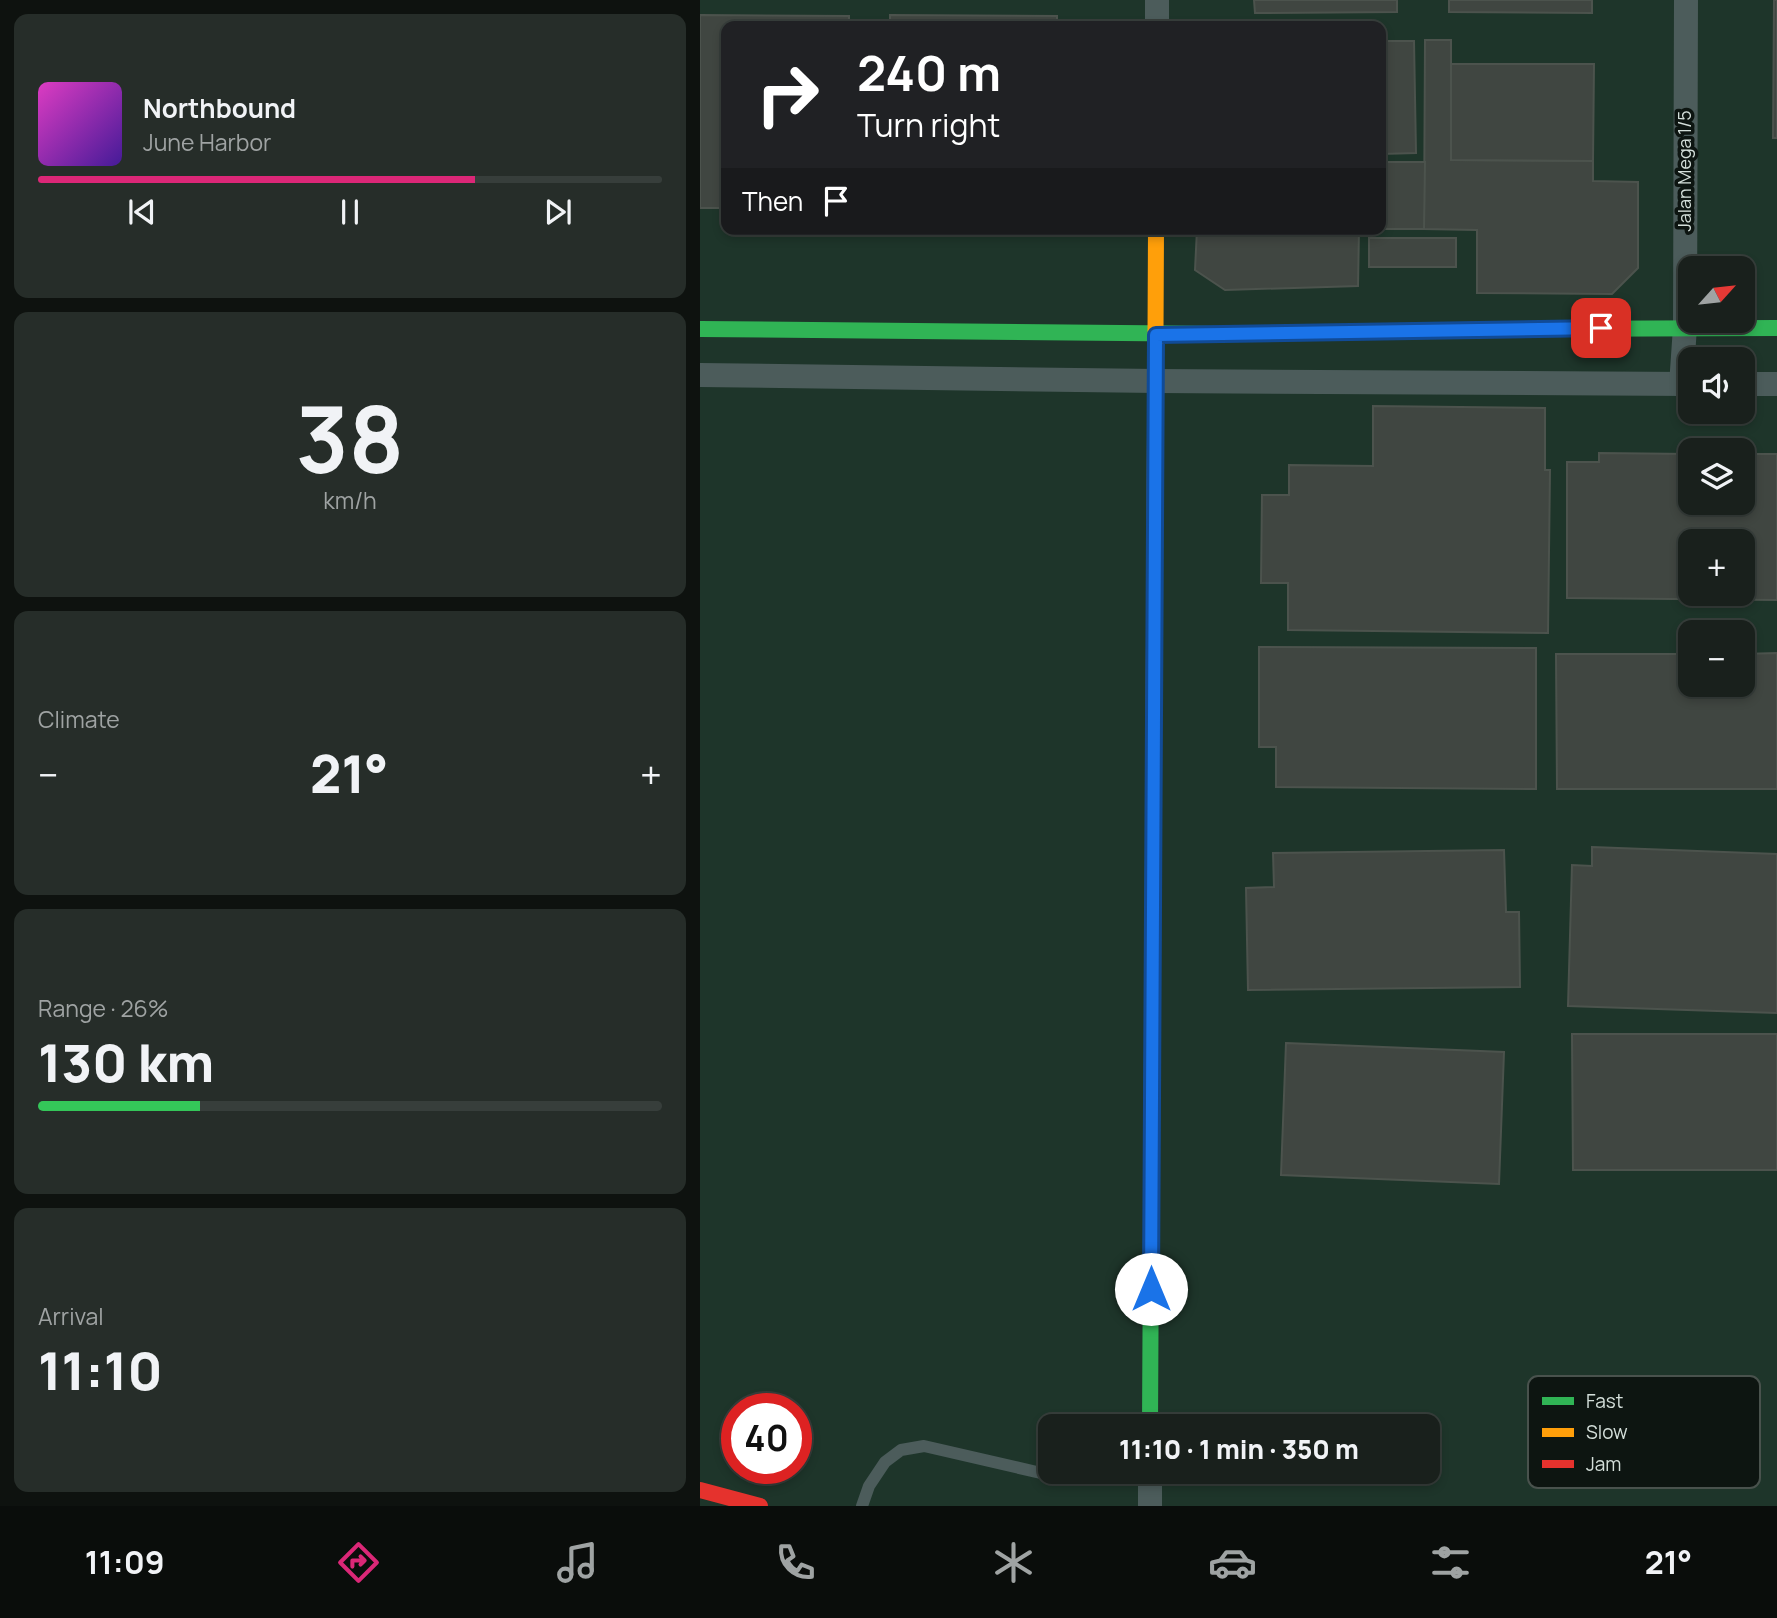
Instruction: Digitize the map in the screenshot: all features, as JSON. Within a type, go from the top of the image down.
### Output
[{"type":"street","points":[[1157,0],[1157,21]]},
{"type":"street","name":"Jalan Mega 1/5","points":[[1685,256],[1686,0]]},
{"type":"street","points":[[1150,1414],[1156,235]]},
{"type":"street","points":[[700,329],[1156,335],[1678,327]]},
{"type":"street","points":[[1755,328],[1777,328]]},
{"type":"street","points":[[700,375],[1678,384]]},
{"type":"street","points":[[1755,384],[1777,384]]},
{"type":"street","points":[[1150,1484],[1150,1506]]},
{"type":"street","points":[[700,1490],[760,1506]]},
{"type":"lane","points":[[862,1506],[869,1486],[885,1462],[901,1450],[924,1446],[1038,1472]]},
{"type":"shaded area","points":[[700,0],[1777,0],[1777,1506],[700,1506]]},
{"type":"building","points":[[1254,0],[1397,0],[1397,12],[1255,13]]},
{"type":"building","points":[[1449,0],[1592,0],[1592,13],[1449,12]]},
{"type":"building","points":[[1774,0],[1777,0],[1777,138],[1773,138]]},
{"type":"building","points":[[700,15],[849,16],[849,21],[721,21],[721,208],[700,208]]},
{"type":"building","points":[[890,15],[1057,16],[1057,21],[890,21]]},
{"type":"building","points":[[1425,40],[1451,40],[1451,160],[1593,161],[1593,181],[1638,182],[1638,268],[1612,294],[1477,293],[1477,230],[1424,229]]},
{"type":"building","points":[[1386,41],[1414,41],[1416,153],[1386,154]]},
{"type":"building","points":[[1451,64],[1594,64],[1593,161],[1451,160]]},
{"type":"building","points":[[1386,162],[1425,162],[1424,229],[1386,229]]},
{"type":"building","points":[[1197,235],[1359,235],[1358,286],[1225,290],[1195,270]]},
{"type":"building","points":[[1369,238],[1456,238],[1456,267],[1369,267]]},
{"type":"building","points":[[1373,406],[1545,408],[1545,470],[1550,470],[1548,633],[1288,630],[1288,583],[1261,583],[1262,495],[1289,495],[1289,465],[1373,466]]},
{"type":"building","points":[[1599,453],[1678,454],[1678,515],[1755,515],[1755,454],[1777,454],[1777,600],[1755,600],[1755,529],[1678,529],[1678,599],[1567,598],[1567,462],[1599,462]]},
{"type":"building","points":[[1259,647],[1536,648],[1536,789],[1276,787],[1276,747],[1259,747]]},
{"type":"building","points":[[1777,653],[1777,789],[1557,789],[1556,654],[1678,654],[1678,697],[1755,697],[1755,654]]},
{"type":"building","points":[[1592,847],[1777,854],[1777,1013],[1568,1006],[1572,865],[1592,866]]},
{"type":"building","points":[[1504,850],[1506,912],[1519,912],[1520,987],[1248,990],[1246,888],[1274,887],[1273,853]]},
{"type":"building","points":[[1572,1034],[1777,1034],[1777,1170],[1573,1170]]},
{"type":"building","points":[[1286,1043],[1504,1052],[1499,1184],[1281,1175]]},
{"type":"traffic: fast","points":[[1523,329],[1777,328]]},
{"type":"traffic: fast","points":[[700,329],[1227,334]]},
{"type":"traffic: fast","points":[[1150,1414],[1153,857]]},
{"type":"traffic: slow","points":[[1153,857],[1156,235]]},
{"type":"traffic: jam","points":[[1227,334],[1523,329]]},
{"type":"traffic: jam","points":[[700,1490],[760,1506]]},
{"type":"route","points":[[1151,1289],[1156,335],[1601,328]]}]
